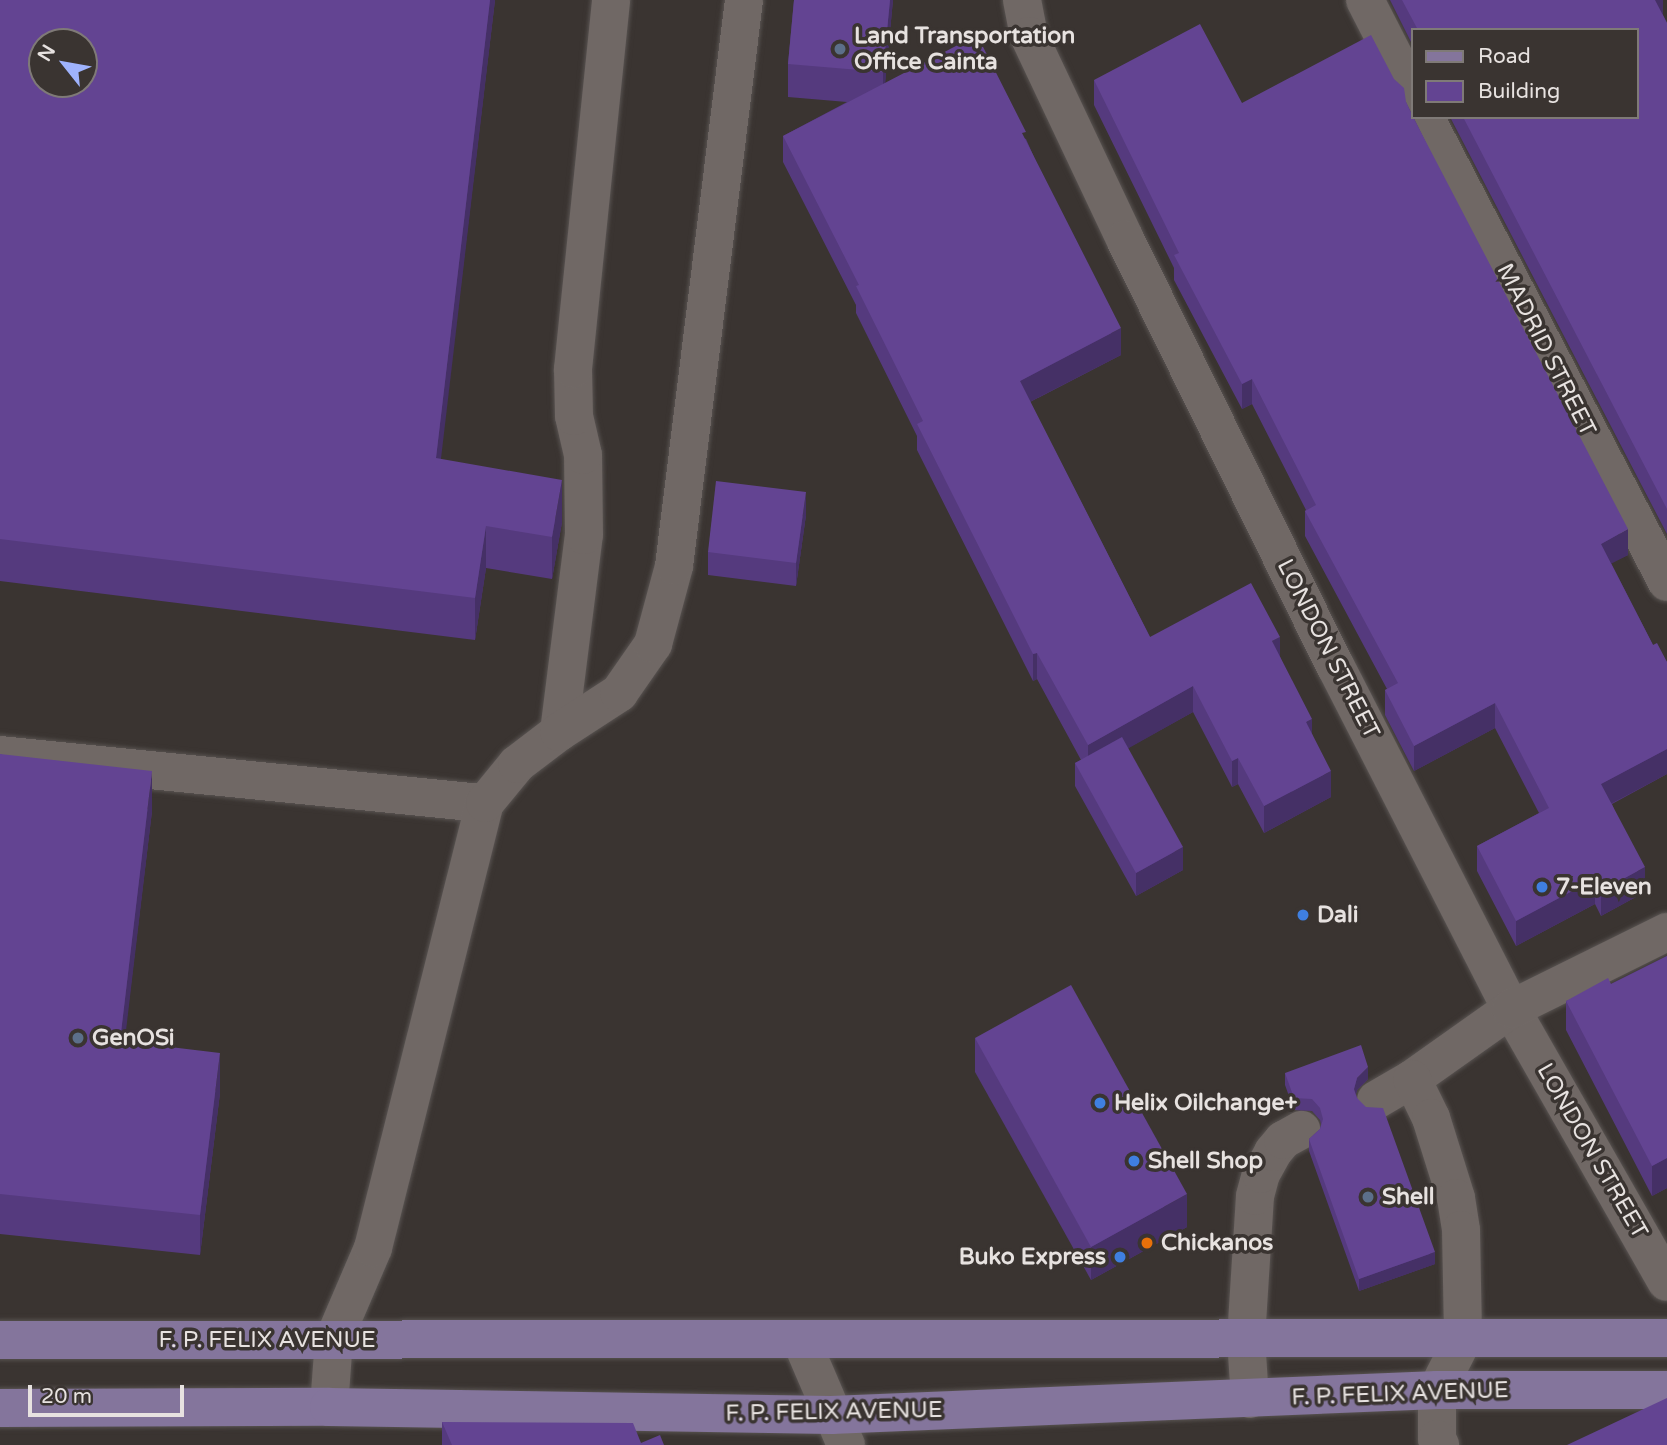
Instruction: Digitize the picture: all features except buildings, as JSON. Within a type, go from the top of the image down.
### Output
[{"type":"main road","name":"F. P. FELIX AVENUE","points":[[0,1340],[1667,1338]]},
{"type":"main road","name":"F. P. FELIX AVENUE","points":[[0,1408],[329,1407],[839,1430],[1250,1399],[1437,1390],[1667,1390]]},
{"type":"street","points":[[559,732],[584,535],[583,455],[574,416],[573,369],[611,0]]},
{"type":"street","points":[[329,1407],[334,1339],[373,1248],[485,803],[517,764],[559,732],[619,693],[653,644],[674,566],[744,0]]},
{"type":"street","name":"LONDON STREET","points":[[1022,0],[1030,36],[1125,239],[1336,667],[1511,1009],[1667,1282]]},
{"type":"street","points":[[1365,0],[1412,92]]},
{"type":"street","name":"MADRID STREET","points":[[1427,119],[1667,582]]},
{"type":"street","points":[[0,755],[485,803]]},
{"type":"street","points":[[1376,1100],[1412,1079],[1511,1009],[1667,933]]},
{"type":"street","points":[[1412,1079],[1431,1118],[1456,1198],[1461,1230],[1463,1339],[1437,1390],[1437,1439],[1440,1445]]},
{"type":"street","points":[[1250,1399],[1246,1339],[1255,1196],[1261,1174],[1283,1140],[1301,1130]]},
{"type":"street","points":[[801,1340],[839,1430]]},
{"type":"place","name":"Land Transportation Office Cainta","points":[[840,49]]},
{"type":"place","name":"7-Eleven","points":[[1542,887]]},
{"type":"place","name":"Dali","points":[[1303,915]]},
{"type":"place","name":"GenOSi","points":[[78,1038]]},
{"type":"place","name":"Helix Oilchange+","points":[[1100,1103]]},
{"type":"place","name":"Shell Shop","points":[[1134,1161]]},
{"type":"place","name":"Shell","points":[[1368,1197]]},
{"type":"place","name":"Chickanos","points":[[1147,1243]]},
{"type":"place","name":"Buko Express","points":[[1120,1257]]}]
